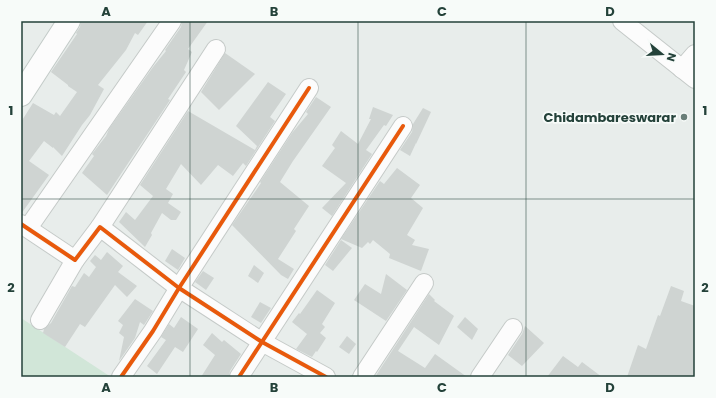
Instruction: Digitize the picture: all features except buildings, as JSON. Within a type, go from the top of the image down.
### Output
[{"type":"main road","points":[[21,95],[69,21]]},
{"type":"street","points":[[75,260],[24,226],[172,21]]},
{"type":"street","points":[[622,21],[689,74],[695,54]]},
{"type":"street","points":[[40,320],[75,260],[100,227],[216,49]]},
{"type":"street","points":[[121,377],[153,331],[179,288],[309,88]]},
{"type":"street","points":[[239,377],[403,126]]},
{"type":"street","points":[[100,227],[179,288],[262,342],[326,377]]},
{"type":"street","points":[[362,377],[424,283]]},
{"type":"street","points":[[480,377],[513,328]]},
{"type":"green space","points":[[21,318],[111,377],[21,377]]},
{"type":"cycle path","points":[[121,377],[153,331],[179,288],[309,88]]},
{"type":"cycle path","points":[[239,377],[403,126]]},
{"type":"cycle path","points":[[21,224],[75,260],[100,227],[179,288],[262,342],[326,377]]},
{"type":"place","name":"Chidambareswarar","points":[[684,117]]}]
